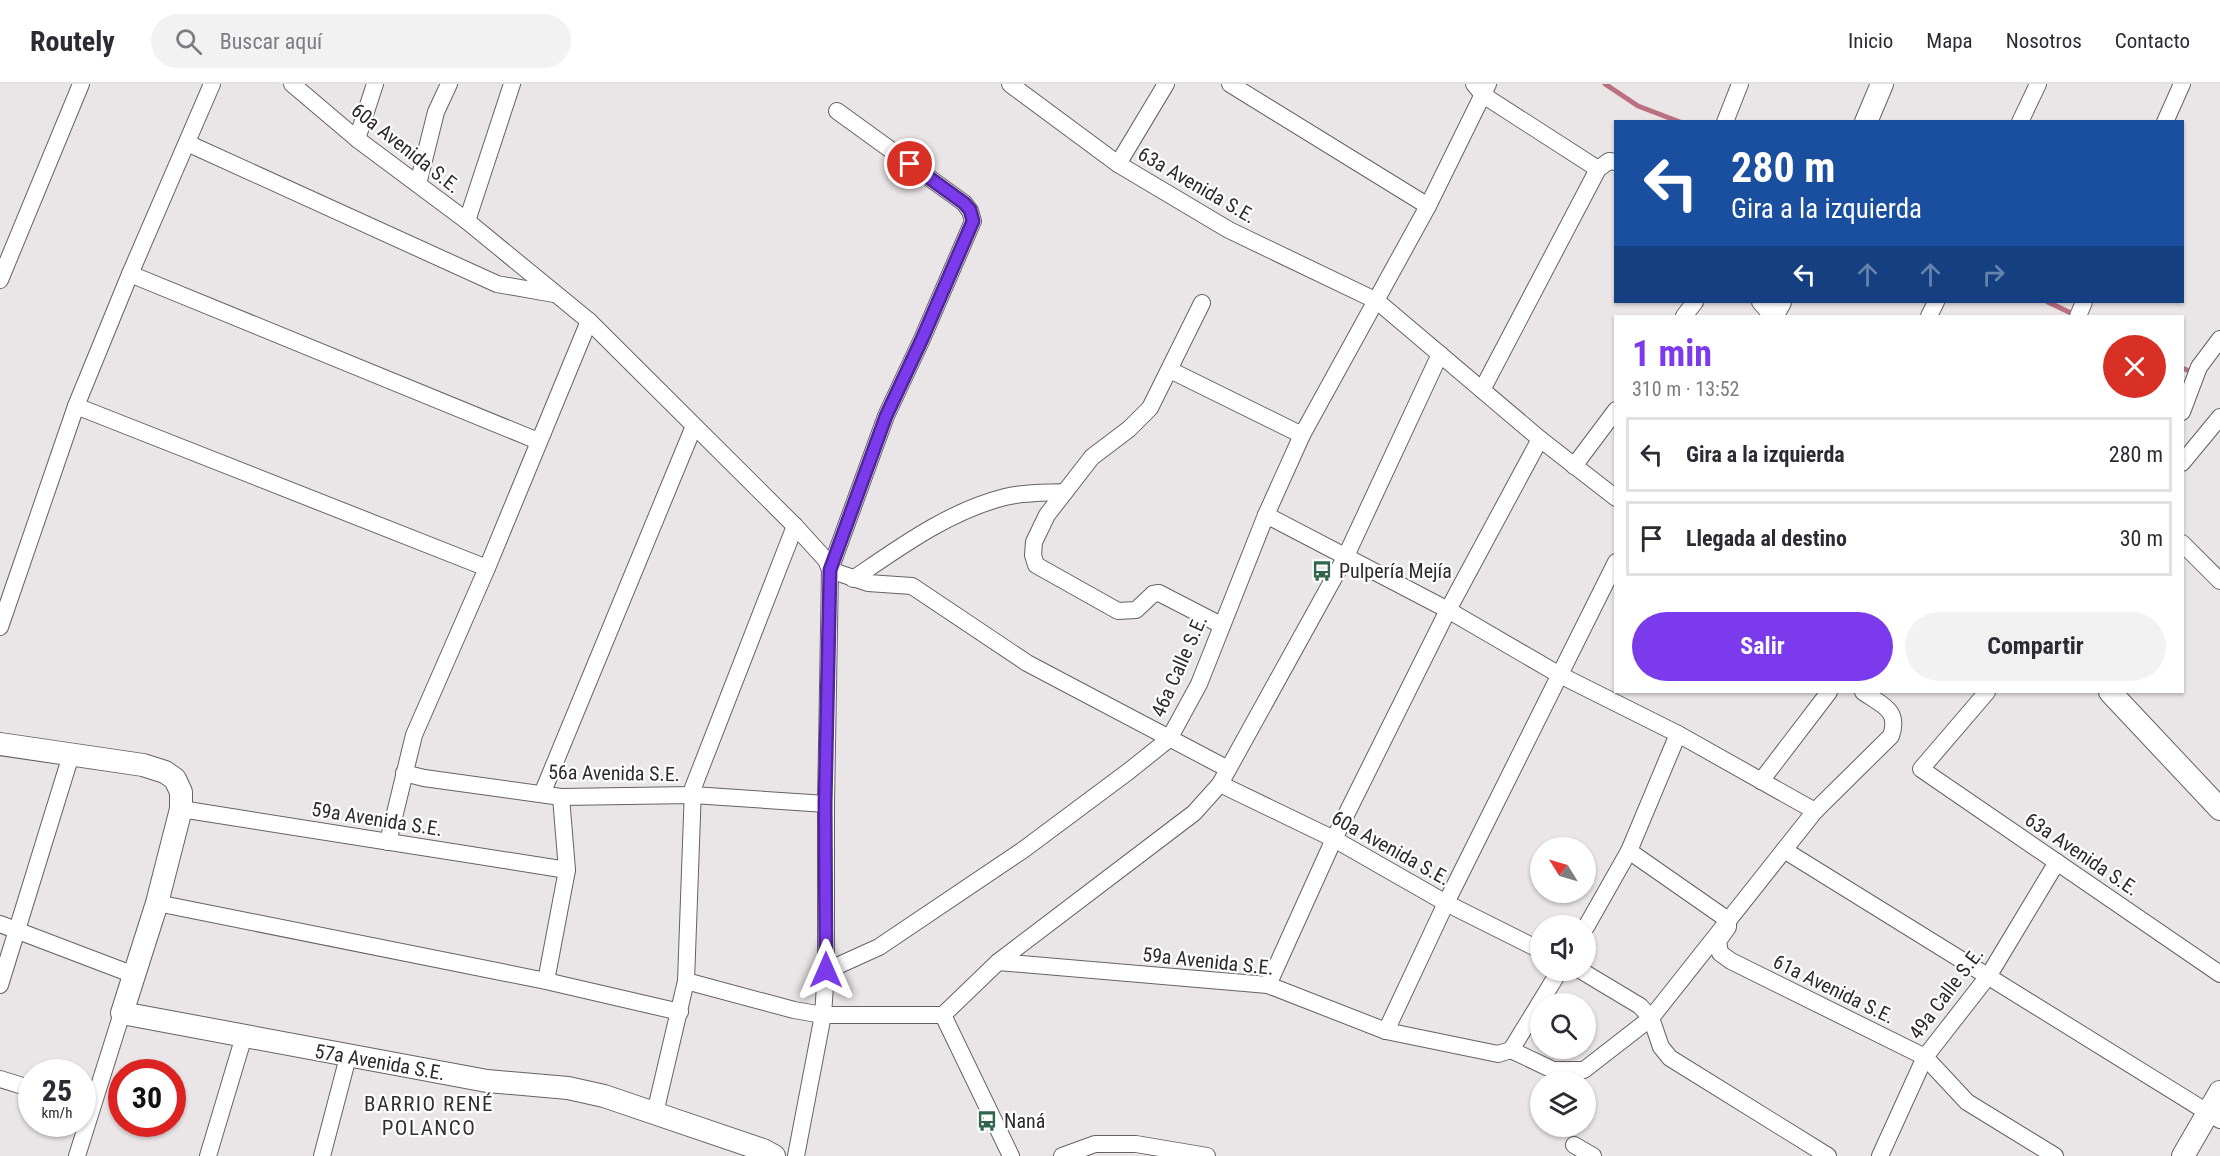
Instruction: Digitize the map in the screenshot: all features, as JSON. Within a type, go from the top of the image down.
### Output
[{"type":"street","points":[[0,279],[81,84]]},
{"type":"street","points":[[0,627],[76,406],[212,84]]},
{"type":"street","name":"60a Avenida S.E.","points":[[292,84],[357,139],[467,221],[589,321],[795,526],[825,560],[830,570],[868,583],[912,586],[1027,663],[1169,739],[1224,776],[1446,903],[1530,945]]},
{"type":"street","points":[[357,139],[375,84]]},
{"type":"street","points":[[418,184],[436,112],[449,84]]},
{"type":"street","points":[[467,221],[512,84]]},
{"type":"street","name":"63a Avenida S.E.","points":[[1010,84],[1118,164],[1229,230],[1377,301],[1440,354]]},
{"type":"street","points":[[1118,164],[1166,84]]},
{"type":"street","points":[[1230,84],[1428,206]]},
{"type":"street","points":[[1726,120],[1740,84]]},
{"type":"street","points":[[1867,120],[1882,84]]},
{"type":"street","points":[[2021,120],[2038,84]]},
{"type":"street","points":[[2166,120],[2182,84]]},
{"type":"street","points":[[1481,88],[1608,164],[1482,390]]},
{"type":"street","name":"46a Calle S.E.","points":[[826,970],[879,947],[1023,850],[1169,739],[1199,684],[1266,515],[1302,435],[1428,206],[1481,88]]},
{"type":"street","points":[[796,1156],[823,1015],[826,970],[825,804],[830,570],[886,416],[973,221],[970,210],[964,203],[837,111]]},
{"type":"street","points":[[188,143],[497,284],[555,294]]},
{"type":"street","points":[[130,274],[538,441]]},
{"type":"street","points":[[1202,303],[1150,408],[1129,429],[1092,457],[1047,515],[1034,542],[1033,555],[1036,564],[1118,611],[1136,609],[1153,594],[1159,593],[1221,625]]},
{"type":"street","points":[[1685,315],[1694,303]]},
{"type":"street","points":[[1761,303],[1771,315]]},
{"type":"street","points":[[388,842],[414,735],[589,321]]},
{"type":"street","points":[[2184,407],[2199,367],[2220,339]]},
{"type":"street","points":[[686,981],[794,1010],[823,1015],[943,1015],[998,962],[1194,813],[1224,776],[1346,556],[1440,354],[1539,439],[1614,496]]},
{"type":"street","points":[[1170,370],[1302,435]]},
{"type":"street","points":[[76,406],[486,568]]},
{"type":"street","points":[[1574,466],[1614,413]]},
{"type":"street","points":[[2184,461],[2220,417]]},
{"type":"street","points":[[542,794],[694,426]]},
{"type":"street","points":[[1268,985],[1334,838],[1448,610],[1539,439]]},
{"type":"street","points":[[853,579],[919,535],[968,510],[1006,496],[1065,492]]},
{"type":"street","points":[[1266,515],[1448,610],[1558,674],[1678,734],[1815,811]]},
{"type":"street","points":[[655,1113],[686,981],[693,788],[795,526]]},
{"type":"street","points":[[2184,545],[2220,580]]},
{"type":"street","points":[[1386,1031],[1558,674],[1614,566]]},
{"type":"street","points":[[1761,781],[1828,693]]},
{"type":"street","points":[[1553,981],[1511,1050],[1553,1070],[1584,1070],[1651,1018],[1815,811],[1891,736],[1895,724],[1891,712],[1864,693]]},
{"type":"street","name":"63a Avenida S.E.","points":[[1986,693],[1921,769],[2220,974]]},
{"type":"street","points":[[2111,693],[2220,809]]},
{"type":"street","points":[[1593,915],[1629,851],[1678,734]]},
{"type":"street","points":[[0,744],[143,765],[165,772],[175,779],[181,792],[181,809],[157,903],[77,1156]]},
{"type":"street","points":[[0,985],[71,755]]},
{"type":"street","name":"56a Avenida S.E.","points":[[404,773],[424,778],[561,796],[693,795],[825,804]]},
{"type":"street","points":[[546,981],[567,870],[561,796]]},
{"type":"street","name":"59a Avenida S.E.","points":[[181,809],[567,870]]},
{"type":"street","points":[[1784,849],[2214,1116]]},
{"type":"street","points":[[1629,851],[1728,920]]},
{"type":"street","name":"49a Calle S.E.","points":[[1880,1156],[1925,1057],[1989,975],[2056,862]]},
{"type":"street","points":[[157,903],[546,981],[680,1012]]},
{"type":"street","name":"61a Avenida S.E.","points":[[1728,920],[1728,927],[1718,941],[1720,953],[1731,961],[1925,1057],[1967,1102],[2055,1156]]},
{"type":"street","points":[[0,924],[134,975]]},
{"type":"street","name":"59a Avenida S.E.","points":[[998,962],[1268,985],[1386,1031],[1498,1054],[1511,1050]]},
{"type":"street","points":[[1596,980],[1640,1006],[1651,1018],[1661,1047],[1670,1058],[1828,1156]]},
{"type":"street","name":"57a Avenida S.E.","points":[[122,1013],[348,1057],[487,1081],[568,1088],[604,1096],[763,1150],[774,1156]]},
{"type":"street","points":[[943,1015],[1011,1156]]},
{"type":"street","points":[[208,1156],[244,1036]]},
{"type":"street","points":[[322,1156],[348,1057]]},
{"type":"street","points":[[0,1079],[18,1084]]},
{"type":"street","points":[[2183,1156],[2214,1116],[2220,1092]]},
{"type":"street","points":[[1062,1156],[1095,1144],[1136,1144],[1207,1156]]},
{"type":"street","points":[[1574,1144],[1593,1156]]},
{"type":"waterway","points":[[1605,84],[1638,106],[1675,120]]},
{"type":"waterway","points":[[2050,303],[2075,315]]},
{"type":"place","name":"Pulpería Mejía","points":[[1322,571]]},
{"type":"place","name":"Naná","points":[[987,1121]]},
{"type":"district","name":"BARRIO RENÉ POLANCO","points":[[429,1116]]},
{"type":"route","points":[[826,970],[825,804],[830,570],[886,416],[973,221],[970,210],[964,203],[910,164]]}]
